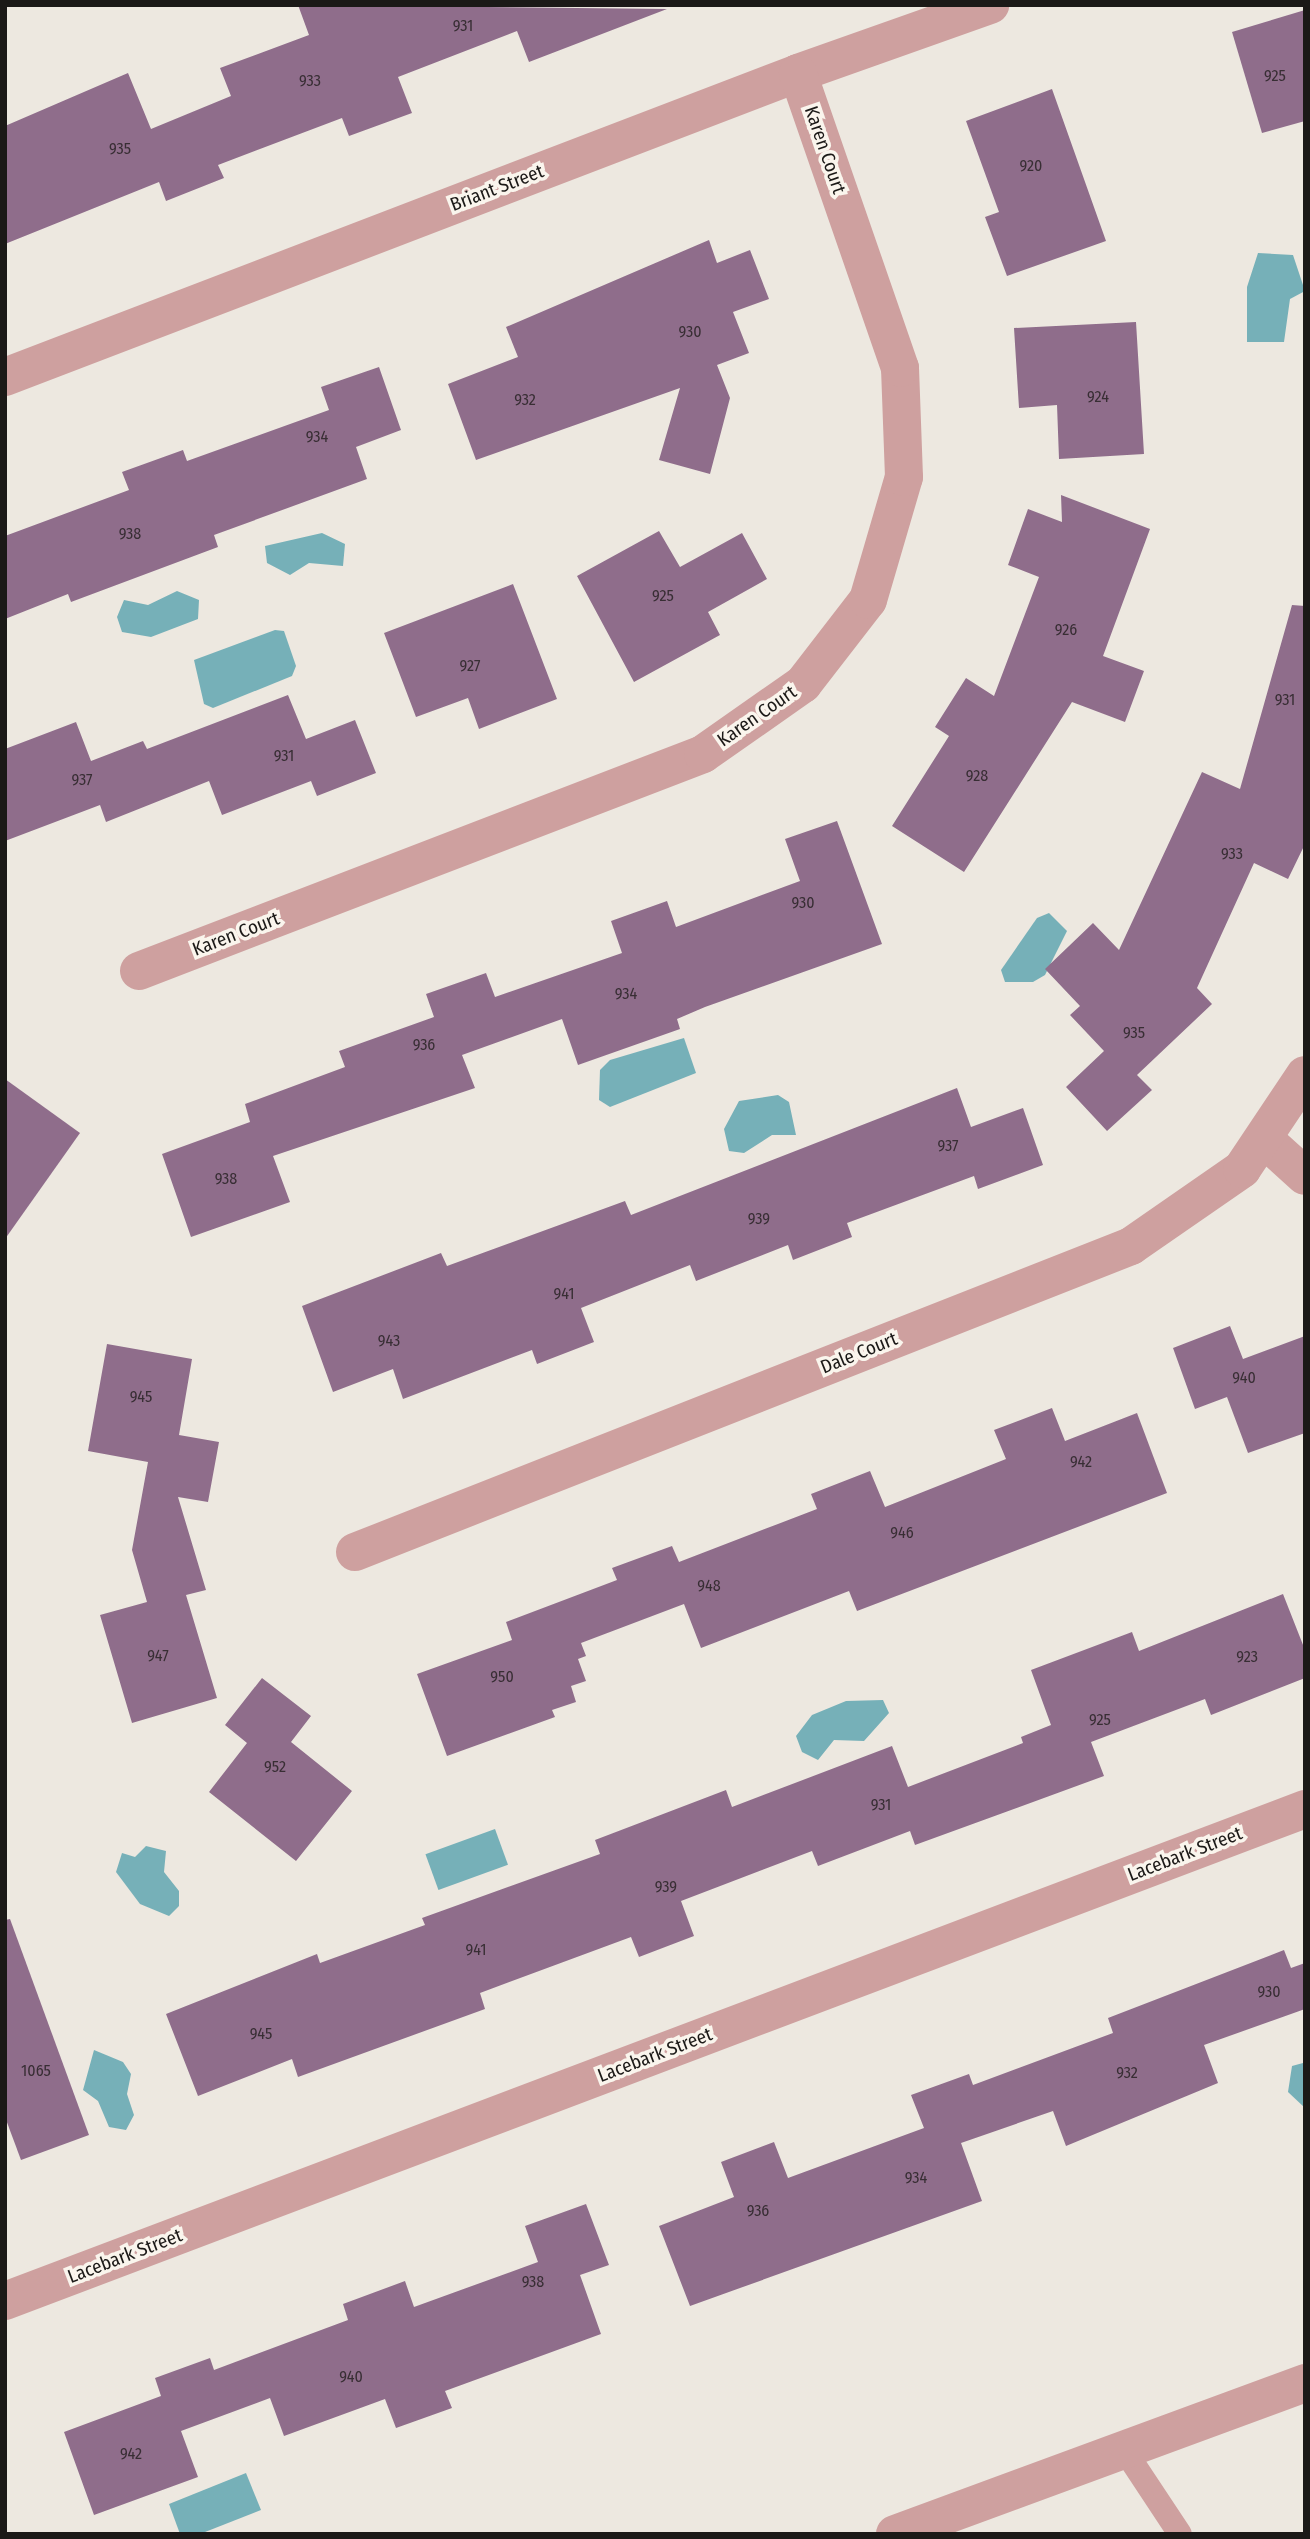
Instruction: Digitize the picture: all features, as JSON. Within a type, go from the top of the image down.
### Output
[{"type":"street","name":"Briant Street","points":[[5,377],[798,72],[990,5]]},
{"type":"street","name":"Karen Court","points":[[139,971],[703,754],[803,684],[869,600],[904,477],[900,368],[798,72]]},
{"type":"street","name":"Dale Court","points":[[355,1552],[1131,1246],[1242,1169],[1305,1075]]},
{"type":"street","points":[[1264,1139],[1305,1176]]},
{"type":"street","name":"Lacebark Street","points":[[5,2301],[1305,1809]]},
{"type":"street","points":[[895,2534],[1305,2383]]},
{"type":"lane","points":[[1123,2448],[1180,2534]]},
{"type":"water","points":[[1258,253],[1293,255],[1305,291],[1290,299],[1284,342],[1247,342],[1247,287]]},
{"type":"water","points":[[322,533],[345,544],[343,566],[309,563],[290,575],[267,563],[265,546]]},
{"type":"water","points":[[177,591],[199,600],[198,619],[151,637],[122,632],[117,617],[124,600],[148,605]]},
{"type":"water","points":[[275,630],[284,631],[296,666],[292,676],[213,708],[204,704],[194,660]]},
{"type":"water","points":[[1049,913],[1067,931],[1045,975],[1033,982],[1005,982],[1001,970],[1037,918]]},
{"type":"water","points":[[684,1038],[696,1073],[610,1107],[599,1100],[600,1070],[610,1060]]},
{"type":"water","points":[[778,1095],[789,1102],[796,1135],[772,1135],[744,1153],[729,1151],[724,1129],[739,1101]]},
{"type":"water","points":[[883,1700],[889,1713],[864,1741],[834,1740],[818,1760],[802,1752],[796,1736],[812,1715],[846,1701]]},
{"type":"water","points":[[495,1829],[508,1865],[438,1890],[425,1854]]},
{"type":"water","points":[[146,1846],[166,1851],[164,1872],[179,1891],[179,1906],[169,1916],[140,1904],[116,1872],[122,1853],[135,1857]]},
{"type":"water","points":[[94,2050],[123,2062],[131,2074],[127,2094],[134,2115],[126,2130],[109,2127],[98,2101],[83,2090]]},
{"type":"water","points":[[1303,2063],[1305,2108],[1288,2092],[1292,2066]]},
{"type":"water","points":[[246,2473],[261,2510],[200,2534],[180,2534],[169,2504]]},
{"type":"building","points":[[298,5],[667,9],[529,62],[517,31],[398,77],[412,113],[349,136],[342,118],[218,165],[224,178],[166,201],[159,182],[5,244],[5,126],[128,73],[151,129],[231,96],[220,68],[309,35]]},
{"type":"building","points":[[1305,10],[1305,121],[1262,133],[1232,32]]},
{"type":"building","points":[[1052,89],[1106,241],[1007,276],[985,217],[999,212],[966,121]]},
{"type":"building","points":[[709,240],[717,263],[750,250],[769,299],[733,312],[749,353],[717,365],[730,398],[710,474],[659,460],[680,388],[476,460],[448,384],[518,357],[506,327]]},
{"type":"building","points":[[1136,322],[1144,454],[1059,459],[1057,405],[1019,408],[1014,328]]},
{"type":"building","points":[[379,367],[401,430],[356,447],[367,479],[214,535],[218,547],[71,602],[68,594],[5,619],[5,536],[129,490],[122,472],[183,450],[187,461],[329,410],[321,387]]},
{"type":"building","points":[[1061,495],[1150,529],[1103,656],[1144,671],[1125,722],[1072,702],[964,872],[892,826],[949,736],[935,727],[966,678],[994,696],[1039,577],[1008,565],[1028,509],[1062,522]]},
{"type":"building","points":[[659,531],[680,567],[742,533],[767,579],[708,612],[720,635],[634,682],[577,576]]},
{"type":"building","points":[[513,584],[557,699],[479,729],[468,698],[416,717],[384,633]]},
{"type":"building","points":[[1292,605],[1305,606],[1305,844],[1288,879],[1254,863],[1197,988],[1212,1004],[1137,1075],[1152,1090],[1107,1131],[1066,1087],[1104,1051],[1070,1015],[1080,1006],[1045,969],[1093,923],[1119,950],[1202,772],[1240,789]]},
{"type":"building","points":[[288,695],[306,739],[355,720],[376,773],[317,796],[311,781],[222,815],[209,781],[106,822],[100,805],[5,841],[5,749],[76,722],[91,761],[143,741],[147,749]]},
{"type":"building","points":[[837,821],[882,944],[705,1007],[677,1019],[680,1029],[578,1065],[562,1019],[462,1055],[475,1088],[273,1156],[290,1202],[191,1237],[162,1154],[250,1122],[245,1104],[345,1067],[339,1051],[434,1017],[426,994],[486,973],[495,997],[622,953],[611,921],[667,901],[676,927],[800,881],[785,839]]},
{"type":"building","points":[[5,1079],[80,1133],[5,1239]]},
{"type":"building","points":[[957,1088],[971,1127],[1023,1108],[1043,1165],[978,1189],[974,1176],[847,1223],[852,1237],[793,1260],[788,1245],[696,1281],[690,1265],[581,1308],[594,1342],[537,1364],[532,1350],[403,1399],[393,1369],[333,1392],[302,1306],[441,1253],[447,1266],[625,1201],[631,1215]]},
{"type":"building","points":[[1230,1326],[1243,1359],[1305,1336],[1305,1433],[1248,1453],[1227,1397],[1195,1409],[1173,1348]]},
{"type":"building","points":[[107,1344],[192,1359],[179,1435],[219,1442],[208,1502],[178,1497],[206,1590],[186,1595],[217,1698],[132,1723],[100,1615],[147,1602],[132,1550],[148,1462],[88,1451]]},
{"type":"building","points":[[1052,1408],[1065,1441],[1137,1413],[1167,1493],[857,1611],[849,1591],[701,1648],[684,1604],[581,1643],[586,1656],[578,1659],[586,1681],[571,1686],[576,1702],[552,1710],[555,1717],[447,1756],[417,1674],[512,1640],[506,1622],[617,1580],[612,1568],[672,1546],[679,1562],[817,1509],[811,1494],[870,1471],[885,1507],[1006,1459],[994,1430]]},
{"type":"building","points":[[1283,1594],[1305,1650],[1305,1678],[1211,1715],[1205,1699],[1091,1742],[1104,1776],[915,1845],[910,1831],[818,1866],[812,1851],[681,1901],[694,1936],[639,1957],[631,1937],[480,1993],[485,2009],[298,2077],[292,2059],[198,2096],[166,2014],[317,1954],[320,1963],[425,1925],[422,1918],[600,1854],[595,1840],[726,1790],[732,1807],[892,1746],[908,1787],[1023,1743],[1021,1737],[1051,1725],[1031,1670],[1132,1632],[1139,1651]]},
{"type":"building","points":[[262,1678],[311,1716],[291,1742],[352,1791],[296,1861],[209,1792],[247,1743],[225,1725]]},
{"type":"building","points":[[10,1919],[89,2135],[21,2160],[5,2117],[5,1920]]},
{"type":"building","points":[[1284,1950],[1291,1968],[1305,1963],[1305,2009],[1204,2045],[1218,2083],[1066,2146],[1053,2111],[961,2143],[982,2201],[690,2306],[659,2226],[734,2197],[721,2162],[774,2142],[788,2178],[924,2128],[911,2095],[969,2074],[973,2085],[1113,2033],[1108,2018]]},
{"type":"building","points":[[586,2204],[609,2265],[580,2275],[601,2334],[445,2391],[452,2408],[396,2428],[385,2399],[284,2436],[270,2398],[181,2431],[198,2477],[94,2515],[64,2432],[161,2396],[155,2378],[210,2358],[214,2370],[348,2320],[343,2304],[405,2281],[414,2307],[538,2262],[525,2226]]}]
